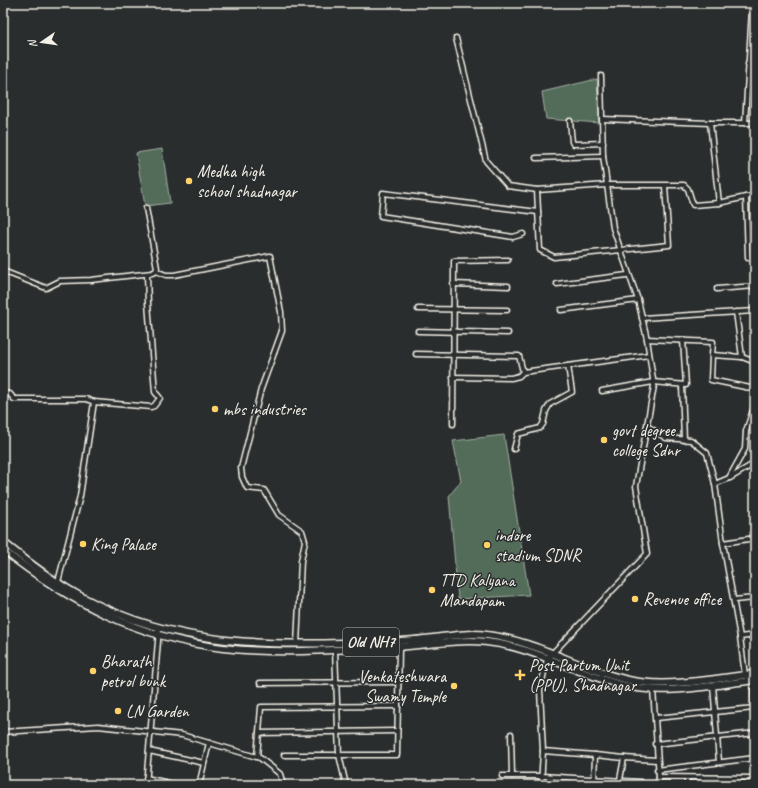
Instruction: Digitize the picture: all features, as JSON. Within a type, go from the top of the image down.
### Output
[{"type":"main road","name":"Old NH7","points":[[3,542],[58,582],[84,598],[159,632],[225,641],[298,644],[410,640],[474,634],[517,641],[615,676],[641,682],[663,683],[755,674]]},
{"type":"main road","name":"Old NH7","points":[[3,551],[45,582],[73,599],[108,616],[198,644],[238,649],[276,651],[399,648],[470,641],[486,642],[502,644],[622,685],[653,689],[713,685],[754,680]]},
{"type":"street","points":[[745,123],[752,10],[755,8]]},
{"type":"street","points":[[456,38],[486,160],[508,186],[537,190],[607,185],[665,186],[677,184],[684,185],[693,205],[719,203],[755,196]]},
{"type":"street","points":[[748,64],[755,64]]},
{"type":"street","points":[[541,785],[543,751],[540,690],[547,659],[551,652],[647,554],[636,486],[653,382],[647,339],[638,300],[628,275],[613,228],[603,156],[601,76]]},
{"type":"street","points":[[602,119],[755,123]]},
{"type":"street","points":[[570,121],[572,142],[574,144],[603,143]]},
{"type":"street","points":[[710,123],[719,203]]},
{"type":"street","points":[[536,158],[603,156]]},
{"type":"street","points":[[537,190],[540,250],[554,257],[669,245],[665,186]]},
{"type":"street","points":[[523,234],[512,237],[381,216],[383,193],[538,212]]},
{"type":"street","points":[[746,197],[748,258],[755,257]]},
{"type":"street","points":[[146,208],[156,271]]},
{"type":"street","points":[[3,271],[46,288],[60,281],[90,280],[147,274],[156,271],[166,275],[174,275],[270,256],[281,312],[282,331],[262,389],[241,468],[243,482],[247,488],[264,490],[279,516],[302,531],[305,541],[301,561],[298,644]]},
{"type":"street","points":[[453,424],[454,261],[508,260]]},
{"type":"street","points":[[3,393],[10,394],[14,399],[86,399],[94,402],[154,406],[160,398],[155,392],[147,274]]},
{"type":"street","points":[[557,284],[628,275]]},
{"type":"street","points":[[454,284],[508,286]]},
{"type":"street","points":[[717,289],[755,286]]},
{"type":"street","points":[[561,310],[638,300]]},
{"type":"street","points":[[418,309],[507,310]]},
{"type":"street","points":[[642,318],[755,311]]},
{"type":"street","points":[[736,312],[742,357]]},
{"type":"street","points":[[418,331],[508,333]]},
{"type":"street","points":[[647,339],[713,342],[711,380],[755,389]]},
{"type":"street","points":[[602,391],[653,382],[686,385],[683,340]]},
{"type":"street","points":[[416,354],[519,356],[524,372]]},
{"type":"street","points":[[453,377],[511,378],[519,376],[524,372],[649,355]]},
{"type":"street","points":[[712,355],[742,357],[755,362]]},
{"type":"street","points":[[514,448],[518,434],[540,428],[543,424],[546,411],[550,404],[572,392],[568,366]]},
{"type":"street","points":[[682,384],[684,440]]},
{"type":"street","points":[[58,582],[80,496],[94,402]]},
{"type":"street","points":[[730,478],[745,449],[746,431],[755,404]]},
{"type":"street","points":[[647,426],[666,438],[691,440],[707,453],[715,484],[723,543],[734,600],[745,675]]},
{"type":"street","points":[[715,484],[730,478],[754,464],[755,482]]},
{"type":"street","points":[[723,543],[755,538]]},
{"type":"street","points":[[734,600],[755,598]]},
{"type":"street","points":[[146,785],[159,632]]},
{"type":"street","points":[[740,637],[755,635]]},
{"type":"street","points":[[284,755],[397,755],[399,648]]},
{"type":"street","points":[[336,650],[339,755],[346,785]]},
{"type":"street","points":[[754,680],[755,721]]},
{"type":"street","points":[[260,683],[399,682]]},
{"type":"street","points":[[713,685],[719,762]]},
{"type":"street","points":[[653,689],[656,718],[657,770],[659,777],[657,785]]},
{"type":"street","points":[[257,757],[261,707],[398,706]]},
{"type":"street","points":[[656,718],[754,708]]},
{"type":"street","points":[[3,732],[98,726],[182,735],[257,757],[280,774],[283,785]]},
{"type":"street","points":[[259,733],[397,731]]},
{"type":"street","points":[[656,744],[755,733]]},
{"type":"street","points":[[511,734],[512,776]]},
{"type":"street","points":[[199,785],[209,743]]},
{"type":"street","points":[[149,751],[204,763]]},
{"type":"street","points":[[543,751],[657,760]]},
{"type":"street","points":[[594,785],[595,755]]},
{"type":"street","points":[[619,783],[624,758]]},
{"type":"street","points":[[657,770],[755,758]]},
{"type":"street","points":[[502,776],[542,776],[619,783],[640,782]]},
{"type":"street","points":[[659,777],[755,778]]},
{"type":"street","points":[[702,777],[702,785]]},
{"type":"street","points":[[146,778],[178,785]]},
{"type":"street","points":[[687,778],[688,785]]},
{"type":"street","points":[[718,778],[718,785]]},
{"type":"street","points":[[733,785],[734,778]]},
{"type":"street","points":[[749,778],[749,785]]},
{"type":"green space","points":[[597,79],[599,123],[546,119],[542,92]]},
{"type":"green space","points":[[162,149],[170,203],[145,206],[136,153]]},
{"type":"green space","name":"indore stadium SDNR","points":[[504,435],[529,595],[458,599],[449,496],[461,481],[453,441]]},
{"type":"place","name":"Medha high school shadnagar","points":[[189,181]]},
{"type":"place","name":"mbs industries","points":[[215,409]]},
{"type":"place","name":"govt degree college Sdnr","points":[[604,440]]},
{"type":"place","name":"King Palace","points":[[83,544]]},
{"type":"place","name":"indore stadium SDNR","points":[[487,545]]},
{"type":"place","name":"TTD Kalyana Mandapam","points":[[432,590]]},
{"type":"place","name":"Revenue office","points":[[635,599]]},
{"type":"place","name":"Bharath petrol bunk","points":[[93,671]]},
{"type":"place","name":"Post Partum Unit (PPU), Shadnagar","points":[[520,675]]},
{"type":"place","name":"Venkateshwara Swamy Temple","points":[[454,686]]},
{"type":"place","name":"LN Garden","points":[[118,711]]}]
